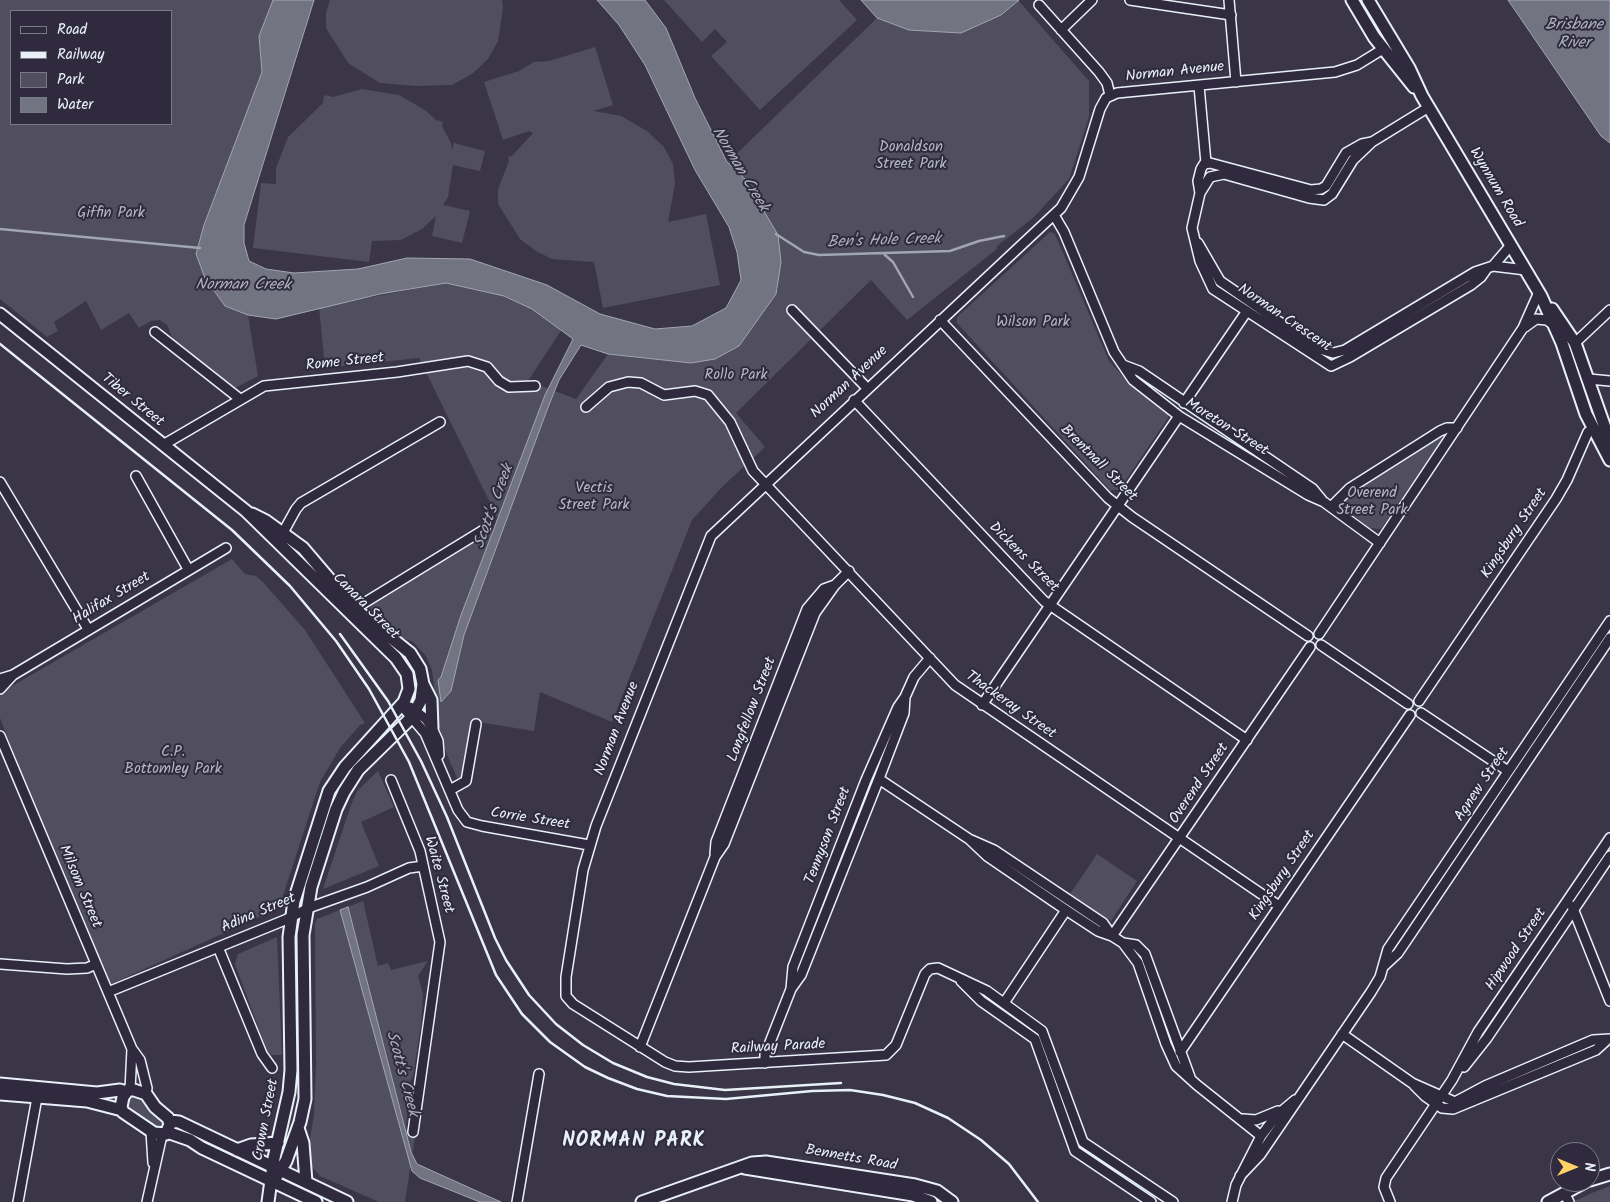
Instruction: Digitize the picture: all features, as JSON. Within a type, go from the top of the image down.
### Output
[{"type":"main road","name":"Wynnum Road","points":[[1352,0],[1383,49],[1422,96],[1540,294],[1575,343],[1610,442]]},
{"type":"main road","name":"Wynnum Road","points":[[1368,0],[1409,68],[1422,96]]},
{"type":"main road","name":"Norman Avenue","points":[[1383,49],[1393,43]]},
{"type":"main road","name":"Wynnum Road","points":[[1540,294],[1570,366],[1592,428],[1610,460]]},
{"type":"main road","name":"Tiber Street","points":[[0,314],[246,511],[266,521],[281,538]]},
{"type":"main road","points":[[1570,366],[1570,352],[1575,343]]},
{"type":"main road","points":[[1592,428],[1598,425],[1598,407]]},
{"type":"main road","name":"Canara Street","points":[[281,538],[405,669],[409,684],[403,704]]},
{"type":"main road","name":"Canara Street","points":[[352,611],[410,653],[420,669],[423,684],[431,700],[432,728]]},
{"type":"main road","points":[[414,714],[421,700],[423,684]]},
{"type":"main road","name":"Crown Street","points":[[277,1168],[278,1143],[286,1113],[291,1070],[288,947],[290,918],[298,885],[329,791],[345,767],[403,704]]},
{"type":"main road","name":"Crown Street","points":[[273,1182],[277,1168],[298,1128],[305,1091],[302,935],[305,910],[333,817],[344,792],[358,770],[414,714]]},
{"type":"main road","points":[[0,1084],[86,1100],[122,1110],[160,1133],[190,1140],[202,1148],[316,1202]]},
{"type":"main road","points":[[0,1094],[38,1092],[97,1093],[120,1090],[146,1094],[170,1121],[178,1122],[347,1202]]},
{"type":"main road","points":[[122,1110],[122,1100],[128,1091]]},
{"type":"main road","points":[[160,1133],[170,1121]]},
{"type":"main road","points":[[298,1128],[304,1143],[306,1182]]},
{"type":"main road","points":[[237,1150],[251,1145],[278,1143]]},
{"type":"main road","name":"Bennetts Road","points":[[642,1202],[752,1163],[774,1162],[913,1195],[931,1202]]},
{"type":"main road","name":"Bennetts Road","points":[[829,1176],[929,1188],[944,1195],[952,1202]]},
{"type":"main road","points":[[268,1202],[273,1182]]},
{"type":"main road","points":[[1548,1202],[1566,1197]]},
{"type":"street","points":[[1061,30],[1092,0]]},
{"type":"street","points":[[1130,0],[1231,15]]},
{"type":"street","points":[[1229,0],[1236,82]]},
{"type":"street","points":[[1039,5],[1104,78],[1110,95]]},
{"type":"street","name":"Norman Avenue","points":[[566,994],[566,977],[579,891],[589,844],[707,544],[716,530],[765,482],[1054,215],[1076,186],[1100,109],[1110,95],[1343,70],[1357,66],[1383,49]]},
{"type":"street","points":[[1199,86],[1206,163]]},
{"type":"street","name":"Norman Crescent","points":[[1429,107],[1372,142],[1353,160],[1332,194],[1324,200],[1309,198],[1221,174],[1210,177],[1200,193],[1192,224],[1194,239],[1211,287],[1317,359],[1332,366],[1471,284],[1481,277],[1511,245]]},
{"type":"street","name":"Norman Crescent","points":[[1200,193],[1199,178],[1202,166],[1206,163],[1219,164],[1316,190],[1326,186],[1347,152],[1362,144],[1372,142]]},
{"type":"street","name":"Moreton Street","points":[[1054,215],[1064,232],[1114,352],[1134,380],[1179,416],[1308,495],[1327,504]]},
{"type":"street","name":"Norman Crescent","points":[[1194,239],[1220,281],[1317,348],[1331,353],[1345,350],[1469,275],[1489,268],[1526,270]]},
{"type":"street","points":[[1319,634],[1523,328],[1540,294]]},
{"type":"street","points":[[792,310],[867,388]]},
{"type":"street","points":[[1575,343],[1610,310]]},
{"type":"street","points":[[1184,403],[1246,311]]},
{"type":"street","points":[[1523,328],[1536,319],[1547,320],[1554,325]]},
{"type":"street","name":"Brentnall Street","points":[[940,320],[1117,506],[1308,636]]},
{"type":"street","points":[[155,332],[240,400]]},
{"type":"street","name":"Rome Street","points":[[163,445],[264,386],[468,361],[487,367],[499,381],[510,388],[535,386]]},
{"type":"street","name":"Moreton Street","points":[[1123,365],[1139,371],[1312,489],[1327,504],[1380,542]]},
{"type":"street","points":[[1589,379],[1610,381]]},
{"type":"street","name":"Thackeray Street","points":[[586,407],[609,388],[628,382],[641,383],[664,394],[695,391],[705,393],[723,412],[751,468],[955,685],[1279,906]]},
{"type":"street","name":"Dickens Street","points":[[854,400],[1031,589],[1050,605],[1246,740]]},
{"type":"street","points":[[982,705],[1179,416]]},
{"type":"street","points":[[281,538],[301,503],[440,422]]},
{"type":"street","points":[[1327,504],[1440,431],[1447,428],[1457,428]]},
{"type":"street","name":"Kingsbury Street","points":[[1419,701],[1558,495],[1588,432],[1592,428]]},
{"type":"street","points":[[136,476],[188,569]]},
{"type":"street","points":[[0,482],[88,630]]},
{"type":"street","points":[[352,611],[485,529]]},
{"type":"street","name":"Halifax Street","points":[[0,680],[13,675],[226,548]]},
{"type":"street","name":"Longfellow Street","points":[[640,1047],[715,857],[716,842],[807,608],[824,589],[835,585],[849,571]]},
{"type":"street","name":"Agnew Street","points":[[1240,1176],[1256,1161],[1380,978],[1388,949],[1610,621]]},
{"type":"street","points":[[1314,632],[1319,634],[1322,638],[1321,645],[1317,648],[1310,647],[1307,643],[1308,636],[1314,632]]},
{"type":"street","name":"Agnew Street","points":[[1384,966],[1398,952],[1610,638]]},
{"type":"street","points":[[1321,645],[1408,704]]},
{"type":"street","name":"Overend Street","points":[[1112,936],[1310,647]]},
{"type":"street","name":"Tennyson Street","points":[[765,1063],[766,1054],[791,989],[801,975],[879,779],[904,713],[906,697],[914,677],[930,658]]},
{"type":"street","name":"Halifax Street","points":[[0,689],[13,675]]},
{"type":"street","name":"Tennyson Street","points":[[791,989],[790,978],[794,963],[863,788],[898,707],[906,697]]},
{"type":"street","points":[[1413,700],[1419,701],[1422,707],[1421,713],[1416,716],[1410,715],[1407,710],[1408,704],[1413,700]]},
{"type":"street","points":[[403,704],[432,728],[438,741],[440,763]]},
{"type":"street","points":[[1421,713],[1508,771]]},
{"type":"street","points":[[414,714],[426,733],[450,790],[466,781],[476,724]]},
{"type":"street","name":"Kingsbury Street","points":[[1180,1052],[1410,715]]},
{"type":"street","name":"Milsom Street","points":[[0,736],[132,1049],[140,1060],[144,1071],[147,1088],[146,1094]]},
{"type":"street","points":[[879,779],[970,839],[994,850],[1088,913],[1105,925],[1112,936]]},
{"type":"street","name":"Waite Street","points":[[391,780],[418,845],[440,942],[432,980],[416,1090],[412,1132]]},
{"type":"street","name":"Corrie Street","points":[[450,790],[460,813],[467,822],[589,844]]},
{"type":"street","name":"Hipwood Street","points":[[1390,1202],[1384,1187],[1385,1179],[1452,1080],[1478,1032],[1610,838]]},
{"type":"street","points":[[970,839],[986,856],[1098,931],[1112,936],[1122,943],[1138,963],[1173,1062],[1191,1081],[1262,1136]]},
{"type":"street","name":"Hipwood Street","points":[[1452,1080],[1487,1038],[1610,856]]},
{"type":"street","name":"Adina Street","points":[[108,992],[290,918],[305,910],[367,887],[409,868],[423,866]]},
{"type":"street","points":[[1567,900],[1574,909],[1610,1001]]},
{"type":"street","points":[[1004,1003],[1066,910]]},
{"type":"street","points":[[1122,943],[1136,945],[1145,952],[1191,1081]]},
{"type":"street","points":[[218,947],[262,1054],[272,1068]]},
{"type":"street","points":[[0,964],[68,968],[87,968],[96,964]]},
{"type":"street","name":"Railway Parade","points":[[566,994],[573,1004],[640,1047],[675,1066],[765,1063],[886,1055],[896,1045],[928,970],[938,968],[982,988],[1044,1033],[1085,1143],[1173,1202]]},
{"type":"street","name":"Railway Parade","points":[[957,977],[981,1001],[1035,1039],[1075,1151],[1151,1202]]},
{"type":"street","points":[[1342,1034],[1449,1110],[1468,1104],[1596,1050],[1608,1039]]},
{"type":"street","name":"Milsom Street","points":[[128,1091],[132,1049]]},
{"type":"street","points":[[517,1202],[539,1074]]},
{"type":"street","points":[[18,1202],[38,1092]]},
{"type":"street","name":"Agnew Street","points":[[1232,1202],[1235,1186],[1262,1136],[1276,1116],[1302,1092]]},
{"type":"street","points":[[1240,1118],[1256,1120],[1286,1107]]},
{"type":"street","points":[[146,1202],[160,1133]]},
{"type":"green space","name":"Giffin Park","points":[[0,0],[273,0],[259,36],[262,72],[204,225],[225,306],[248,315],[258,376],[235,388],[173,339],[167,325],[160,320],[151,321],[139,328],[129,313],[101,330],[86,301],[54,322],[58,331],[47,337],[0,299]]},
{"type":"green space","points":[[330,0],[502,0],[503,8],[498,41],[488,59],[472,74],[452,85],[416,86],[380,83],[348,63],[326,28],[326,13]]},
{"type":"green space","points":[[664,0],[839,0],[857,20],[760,110],[711,56],[727,42],[715,29],[702,42]]},
{"type":"green space","points":[[1018,0],[1089,81],[1089,117],[1069,179],[1033,218],[907,320],[871,280],[736,413],[765,447],[722,487],[692,520],[612,722],[540,692],[534,731],[472,721],[464,773],[462,778],[457,778],[440,738],[432,670],[426,656],[413,642],[403,638],[373,616],[370,611],[371,605],[493,531],[497,517],[419,358],[325,368],[319,307],[446,283],[504,296],[532,309],[562,329],[528,381],[576,399],[608,354],[661,360],[775,296],[778,288],[745,179],[727,163],[877,18],[909,30],[1001,15]]},
{"type":"green space","points":[[595,47],[613,105],[594,111],[621,116],[647,131],[664,147],[673,164],[675,184],[668,222],[706,214],[720,285],[603,308],[594,262],[552,259],[536,251],[520,239],[498,204],[498,189],[509,161],[508,157],[512,156],[533,133],[529,131],[503,140],[484,82],[519,71],[534,62],[549,61]]},
{"type":"green space","points":[[362,89],[399,95],[425,110],[436,120],[443,122],[442,126],[451,143],[452,150],[454,143],[485,151],[480,171],[453,165],[448,197],[443,205],[470,211],[462,243],[432,236],[436,216],[422,229],[401,240],[372,241],[369,262],[253,248],[261,183],[276,184],[276,168],[288,137],[323,103],[324,95],[333,97]]},
{"type":"green space","name":"Wilson Park","points":[[1050,232],[1055,234],[1109,361],[1129,383],[1168,412],[1168,418],[1119,490],[1110,490],[957,323],[957,317]]},
{"type":"green space","name":"Overend Street Park","points":[[1439,436],[1443,438],[1381,529],[1369,528],[1339,503],[1343,497]]},
{"type":"green space","name":"C.P. Bottomley Park","points":[[232,559],[245,574],[256,576],[263,582],[305,630],[365,723],[360,725],[340,748],[320,782],[279,908],[109,985],[48,841],[0,718],[0,693]]},
{"type":"green space","points":[[378,771],[394,807],[361,822],[379,866],[323,889],[352,802],[358,790]]},
{"type":"green space","points":[[1097,854],[1137,881],[1111,921],[1070,894]]},
{"type":"green space","points":[[363,901],[378,966],[388,963],[391,970],[428,961],[418,976],[423,995],[421,1025],[413,1076],[406,1089],[409,1103],[406,1125],[408,1136],[415,1137],[405,1202],[379,1202],[320,1176],[312,1167],[310,1139],[314,1115],[316,1064],[315,923],[317,919]]},
{"type":"green space","points":[[277,937],[282,1055],[272,1055],[267,1051],[235,964],[238,954]]},
{"type":"green space","points":[[130,1095],[140,1095],[166,1123],[161,1130],[129,1113],[125,1102]]},
{"type":"green space","points":[[1610,1186],[1610,1202],[1573,1202],[1595,1192],[1600,1192],[1600,1190]]},
{"type":"water","name":"Norman Creek","points":[[273,0],[314,0],[244,225],[244,243],[249,261],[266,269],[294,273],[358,269],[407,258],[470,259],[547,285],[600,314],[655,329],[692,326],[726,308],[741,280],[737,252],[729,227],[695,170],[645,65],[619,25],[597,0],[645,0],[666,28],[695,98],[727,162],[745,179],[778,235],[781,262],[776,294],[739,346],[715,359],[691,363],[608,354],[581,345],[559,380],[547,410],[464,635],[451,691],[441,702],[438,680],[441,677],[461,615],[545,395],[573,339],[532,309],[504,296],[446,283],[380,294],[276,319],[248,315],[225,306],[205,278],[196,254],[204,225],[262,72],[259,36]]},
{"type":"water","points":[[861,0],[1019,0],[1001,15],[961,33],[909,30],[877,18]]},
{"type":"water","name":"Brisbane River","points":[[1508,0],[1610,0],[1610,143],[1601,136]]},
{"type":"water","points":[[348,907],[411,1152],[417,1164],[501,1202],[480,1202],[420,1178],[412,1171],[340,910]]},
{"type":"waterway","points":[[0,229],[200,248]]},
{"type":"waterway","name":"Ben's Hole Creek","points":[[776,234],[804,252],[819,255],[950,251],[979,241],[1004,236]]},
{"type":"waterway","points":[[885,255],[893,262],[913,297]]},
{"type":"railway","points":[[0,344],[232,530],[290,586],[336,641],[369,689],[409,762],[496,975],[522,1014],[550,1042],[585,1067],[608,1078],[637,1089],[667,1096],[726,1099],[812,1091],[850,1090],[883,1095],[915,1103],[948,1118],[981,1140],[1009,1164],[1038,1202]]},
{"type":"railway","points":[[340,634],[388,701],[421,761],[447,817],[495,938],[506,960],[529,995],[556,1024],[583,1045],[613,1063],[647,1077],[674,1084],[725,1090],[841,1083]]},
{"type":"district","name":"NORMAN PARK","points":[[634,1143]]},
{"type":"park label","name":"Donaldson Street Park","points":[[911,156]]},
{"type":"park label","name":"Rollo Park","points":[[736,376]]},
{"type":"park label","name":"Vectis Street Park","points":[[594,498]]},
{"type":"water label","name":"Scott's Creek","points":[[495,507]]},
{"type":"water label","name":"Scott's Creek","points":[[401,1074]]}]
